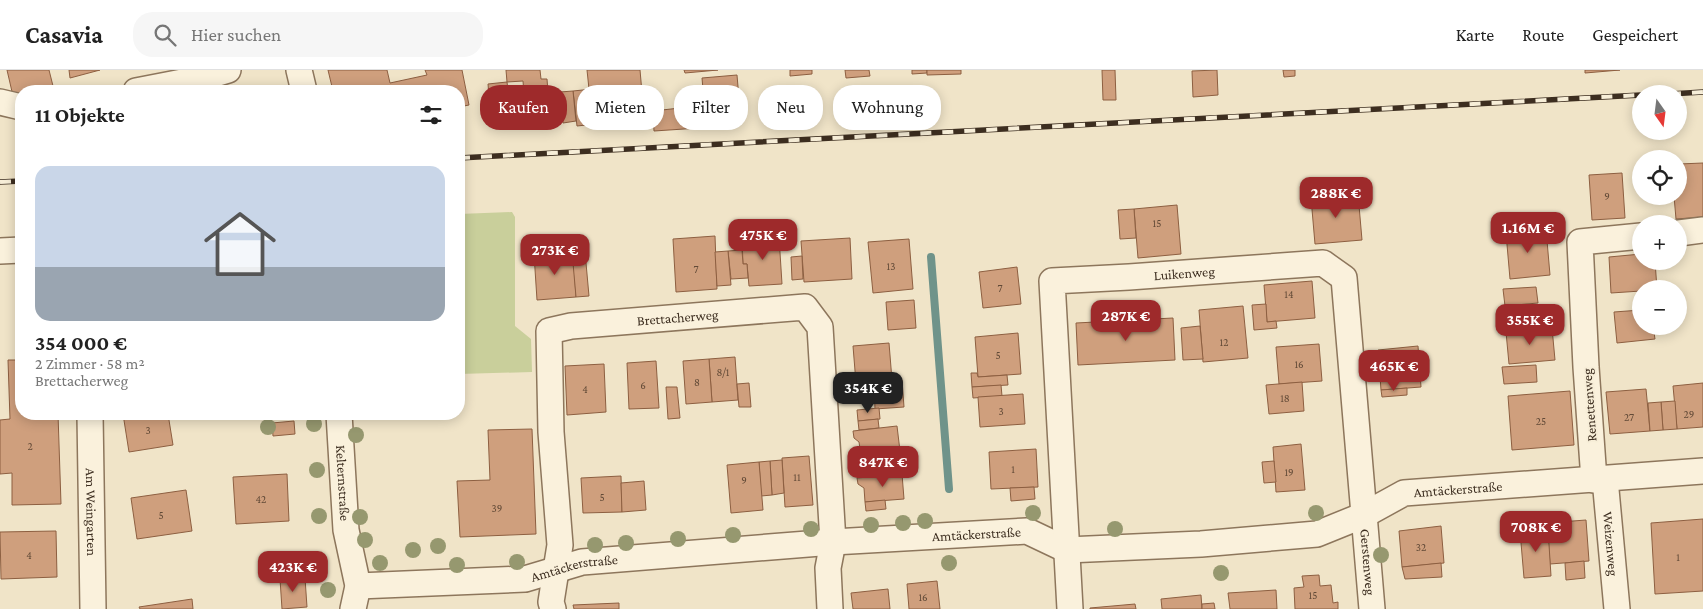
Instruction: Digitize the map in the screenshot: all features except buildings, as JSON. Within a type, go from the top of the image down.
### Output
[{"type":"street","points":[[158,85],[197,74],[228,70]]},
{"type":"street","points":[[299,70],[303,85]]},
{"type":"street","points":[[0,102],[15,106]]},
{"type":"street","points":[[1687,232],[1703,230]]},
{"type":"street","name":"Renettenweg","points":[[1600,479],[1586,367],[1580,242],[1632,237]]},
{"type":"street","points":[[0,251],[15,250]]},
{"type":"street","name":"Luikenweg","points":[[1067,550],[1052,281],[1323,263],[1344,278],[1364,515]]},
{"type":"street","name":"Brettacherweg","points":[[556,570],[560,545],[551,432],[549,332],[571,326],[804,307],[820,327],[833,542]]},
{"type":"street","name":"Am Weingarten","points":[[90,420],[93,609]]},
{"type":"street","name":"Kelternstraße","points":[[339,420],[346,530],[356,598]]},
{"type":"street","name":"Amtäckerstraße","points":[[356,598],[525,579],[582,562],[833,542],[1027,530],[1067,550],[1201,544],[1318,534],[1364,515],[1404,493],[1703,471]]},
{"type":"street","name":"Weizenweg","points":[[1600,479],[1617,609]]},
{"type":"street","name":"Gerstenweg","points":[[1364,515],[1372,609]]},
{"type":"street","points":[[830,609],[828,568],[833,542]]},
{"type":"street","points":[[1067,550],[1070,609]]},
{"type":"street","points":[[553,609],[551,602],[556,570]]},
{"type":"green space","points":[[512,212],[515,217],[515,326],[531,339],[532,372],[465,374],[465,214]]},
{"type":"waterway","points":[[931,257],[949,489]]},
{"type":"railway","points":[[1688,93],[1703,92]]},
{"type":"railway","points":[[465,158],[1632,95]]},
{"type":"railway","points":[[0,182],[15,181]]}]
